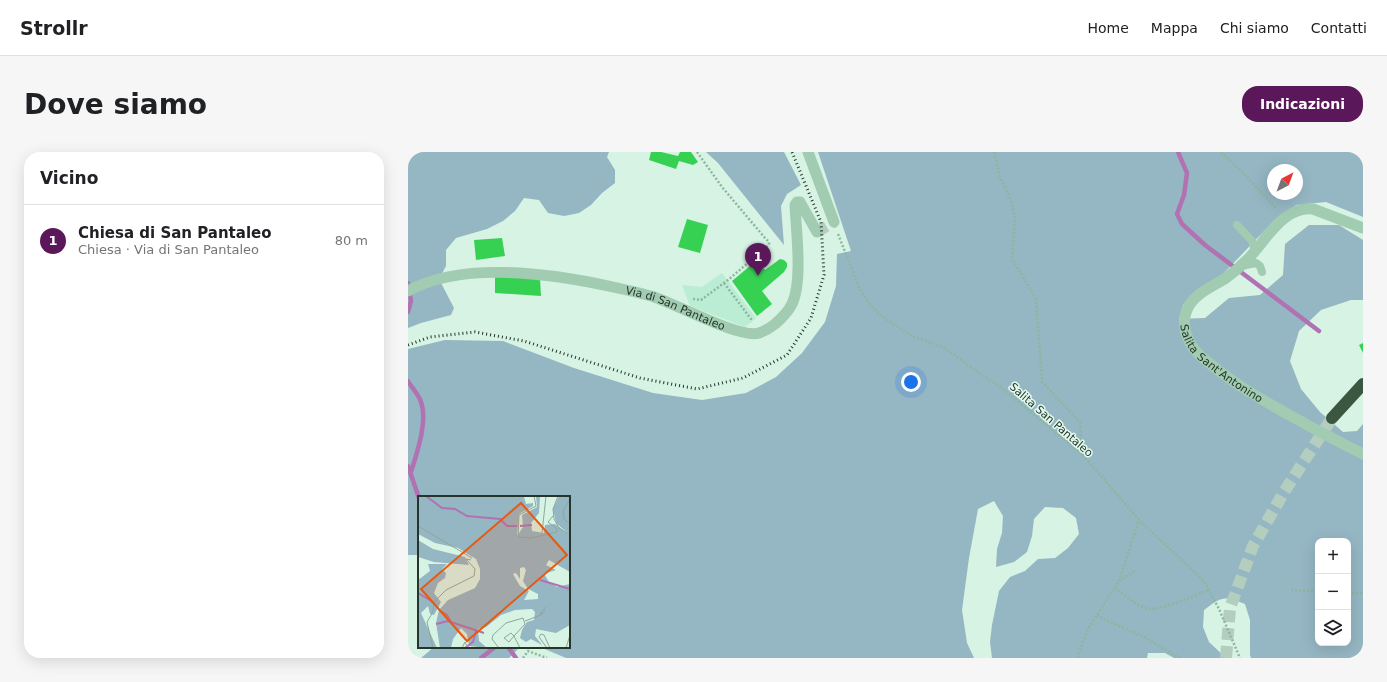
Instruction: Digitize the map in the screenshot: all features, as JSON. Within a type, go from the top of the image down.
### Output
[{"type":"highway","points":[[1332,418],[1363,384]]},
{"type":"street","points":[[808,152],[834,222]]},
{"type":"street","name":"Via di San Pantaleo","points":[[408,291],[415,287],[445,277],[468,274],[494,272],[541,274],[592,282],[642,294],[743,333],[758,333],[767,330],[785,315],[792,305],[796,294],[798,257],[795,205],[797,202],[800,202],[817,232]]},
{"type":"street","name":"Salita Sant'Antonino","points":[[1363,228],[1313,209],[1305,208],[1296,210],[1284,218],[1240,266],[1226,278],[1200,294],[1188,306],[1184,326],[1187,338],[1195,351],[1224,375],[1252,395],[1363,454]]},
{"type":"lane","points":[[1237,225],[1252,241],[1255,251]]},
{"type":"lane","points":[[1240,266],[1256,263],[1260,266],[1262,272]]},
{"type":"path","points":[[687,298],[701,300],[724,283],[769,245],[769,242],[722,187],[697,152]]},
{"type":"path","points":[[994,152],[1000,176],[1011,200],[1015,217],[1012,258],[1036,299],[1042,382],[1080,422],[1082,454]]},
{"type":"path","points":[[1221,152],[1246,176],[1284,218]]},
{"type":"path","name":"Salita San Pantaleo","points":[[834,222],[859,287],[868,302],[880,315],[910,335],[944,348],[1004,390],[1082,454],[1139,520],[1204,581],[1219,609],[1240,658]]},
{"type":"path","points":[[724,283],[751,319],[750,323],[752,325]]},
{"type":"path","points":[[1078,658],[1088,629],[1119,581],[1139,520]]},
{"type":"path","points":[[1119,581],[1136,570]]},
{"type":"path","points":[[1115,588],[1137,604],[1151,609],[1173,604],[1209,590]]},
{"type":"path","points":[[1291,590],[1315,591]]},
{"type":"path","points":[[1351,592],[1363,593]]},
{"type":"path","points":[[1097,615],[1144,637],[1180,658]]},
{"type":"path","points":[[523,658],[528,651],[547,658]]},
{"type":"shaded area","points":[[408,152],[609,152],[607,157],[615,170],[615,183],[602,193],[591,205],[579,213],[564,216],[548,213],[539,200],[524,198],[515,211],[503,221],[487,229],[456,238],[446,250],[446,266],[439,279],[454,308],[451,315],[408,328]]},
{"type":"shaded area","points":[[706,152],[784,152],[801,185],[787,194],[781,206],[784,245],[718,163]]},
{"type":"shaded area","points":[[818,152],[1363,152],[1363,217],[1326,202],[1296,205],[1268,227],[1223,274],[1196,291],[1183,305],[1179,319],[1205,318],[1229,298],[1260,295],[1283,275],[1285,244],[1309,225],[1339,225],[1363,240],[1363,300],[1351,300],[1321,310],[1299,331],[1290,361],[1301,389],[1320,412],[1343,432],[1357,431],[1363,424],[1363,658],[1251,658],[1250,620],[1245,604],[1223,599],[1215,602],[1204,610],[1203,627],[1209,642],[1226,658],[1174,658],[1165,653],[1148,653],[1147,658],[992,658],[990,642],[999,591],[1010,577],[1025,571],[1038,559],[1055,558],[1068,548],[1079,534],[1076,518],[1063,508],[1045,507],[1034,519],[1032,536],[1027,552],[1014,562],[996,567],[997,549],[1002,533],[1003,516],[994,501],[978,509],[969,558],[962,610],[967,643],[974,658],[566,658],[542,648],[570,648],[570,496],[418,496],[418,555],[408,555],[408,349],[445,340],[503,341],[574,368],[653,393],[702,400],[746,393],[776,377],[802,353],[825,322],[836,286],[837,254],[851,251]]},
{"type":"shaded area","points":[[722,273],[756,318],[745,327],[690,306],[682,285],[702,287]]},
{"type":"shaded area","points":[[433,648],[519,648],[509,658],[421,658]]},
{"type":"building","points":[[651,152],[661,152],[678,156],[680,152],[691,152],[698,162],[693,165],[679,161],[676,169],[649,160]]},
{"type":"building","points":[[687,219],[708,225],[700,253],[678,247]]},
{"type":"building","points":[[502,238],[505,256],[476,260],[474,240]]},
{"type":"building","points":[[780,259],[787,263],[787,267],[784,272],[762,291],[772,304],[757,316],[732,281],[757,260],[765,270]]},
{"type":"building","points":[[495,276],[540,278],[541,296],[495,293]]},
{"type":"building","points":[[1363,343],[1363,353],[1359,345]]},
{"type":"waterway","points":[[1178,152],[1187,173],[1184,195],[1177,214],[1182,224],[1205,245],[1319,331]]},
{"type":"waterway","points":[[408,283],[411,301],[408,312]]},
{"type":"waterway","points":[[408,381],[420,399],[423,410],[421,437],[411,472]]},
{"type":"waterway","points":[[408,466],[418,496]]},
{"type":"waterway","points":[[481,658],[494,648]]},
{"type":"waterway","points":[[509,648],[516,658]]},
{"type":"tunnel","points":[[817,232],[834,222]]},
{"type":"tunnel","points":[[1226,658],[1230,608],[1253,546],[1284,492],[1332,418]]},
{"type":"railway","points":[[408,345],[430,337],[475,332],[524,341],[640,378],[697,389],[743,378],[787,355],[811,318],[824,275],[821,222],[792,152]]},
{"type":"place","name":"Chiesa di San Pantaleo","points":[[758,276]]}]
